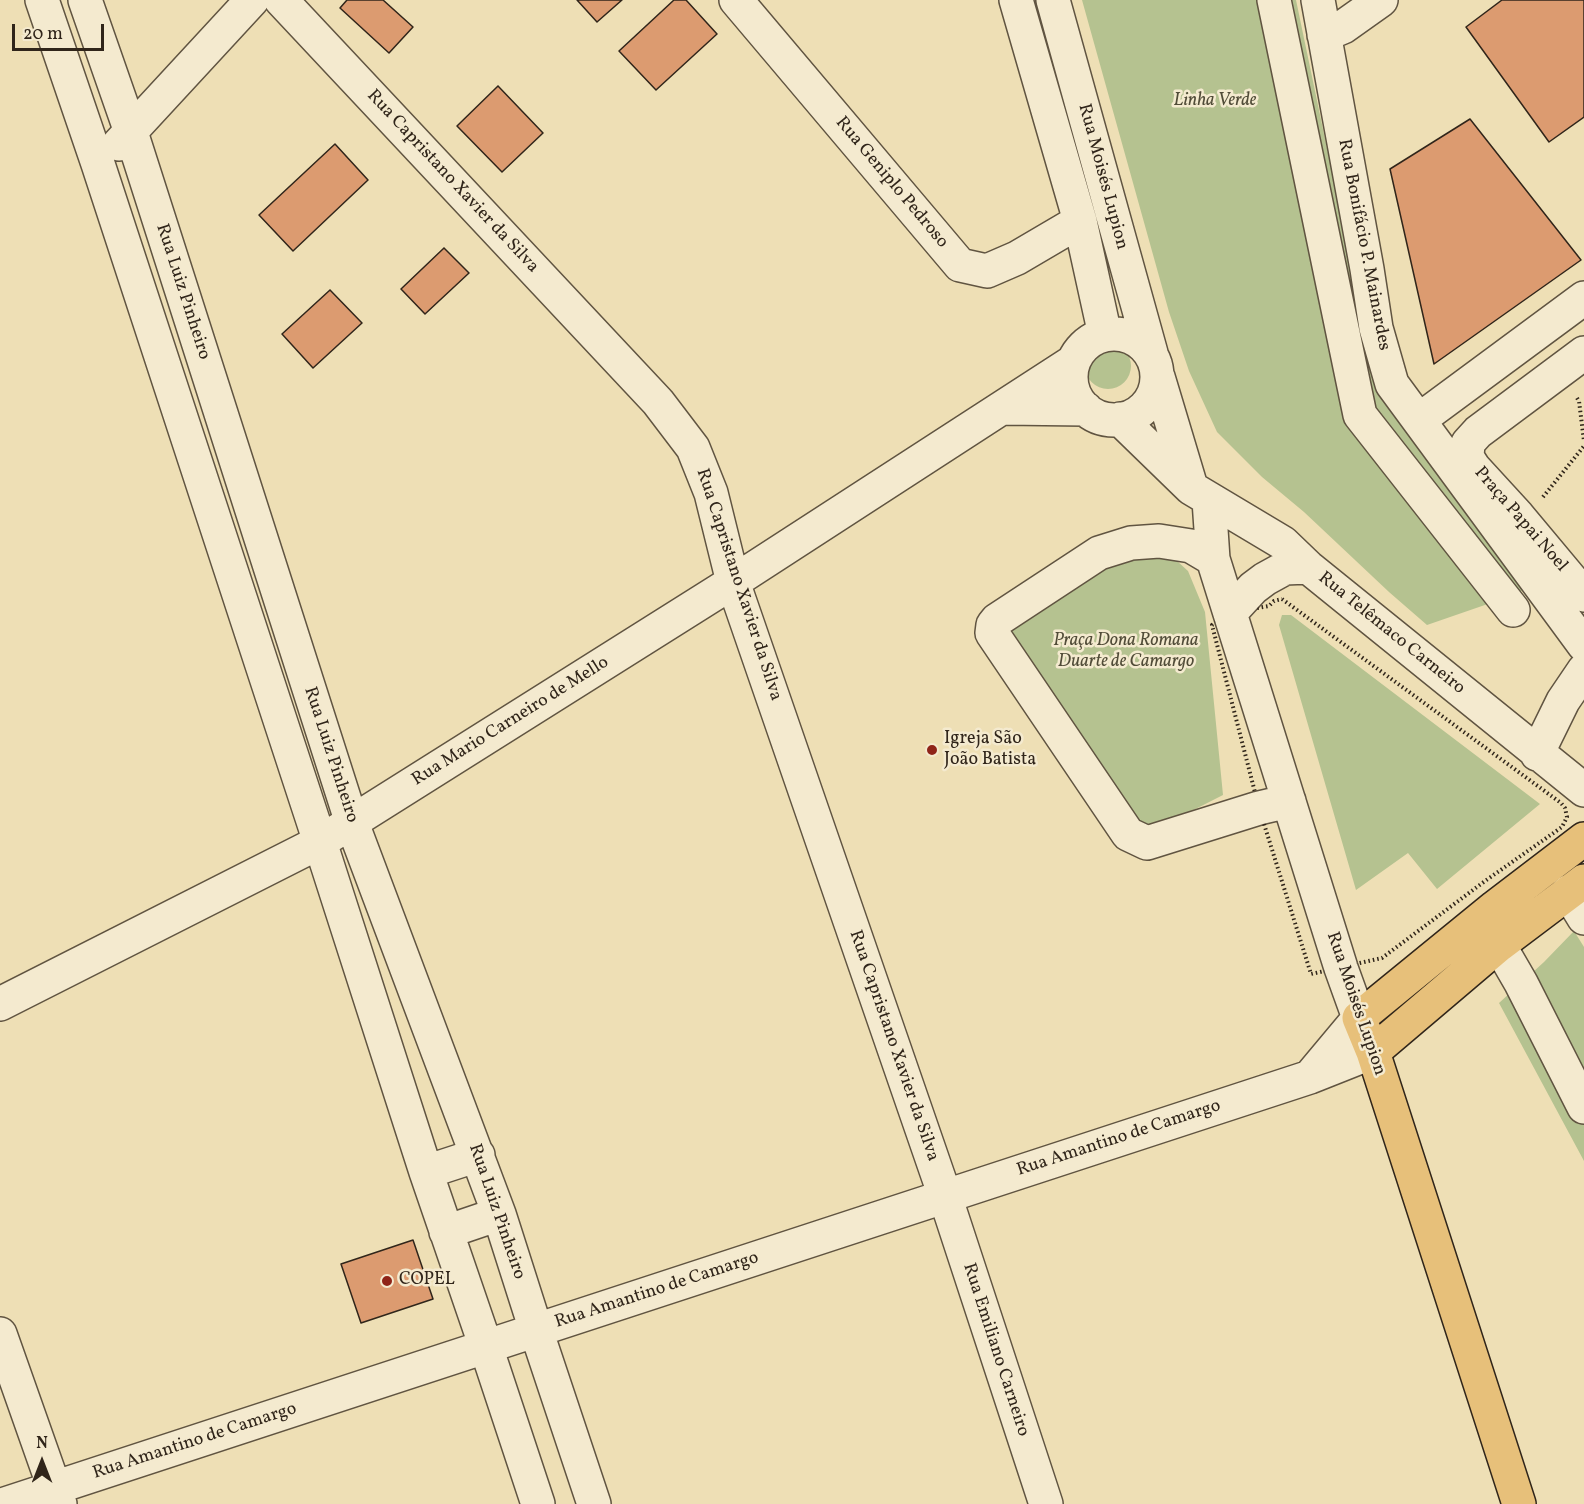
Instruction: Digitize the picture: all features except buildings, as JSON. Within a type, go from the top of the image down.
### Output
[{"type":"main road","points":[[1359,1018],[1495,906],[1584,839]]},
{"type":"main road","points":[[1373,1052],[1507,939],[1579,897]]},
{"type":"main road","points":[[1495,906],[1507,939]]},
{"type":"main road","name":"Rua Moisés Lupion","points":[[1359,1018],[1373,1052],[1519,1504]]},
{"type":"street","name":"Rua Luiz Pinheiro","points":[[42,0],[98,164],[426,1172],[538,1504]]},
{"type":"street","name":"Rua Luiz Pinheiro","points":[[85,0],[131,132],[352,823],[499,1214],[594,1504]]},
{"type":"street","points":[[98,164],[131,132],[252,0]]},
{"type":"street","name":"Rua Capristano Xavier da Silva","points":[[281,0],[658,402],[693,448],[711,493],[733,582],[945,1196]]},
{"type":"street","name":"Rua Geniplo Pedroso","points":[[736,0],[960,265],[987,271],[1017,258],[1080,221]]},
{"type":"street","name":"Rua Moisés Lupion","points":[[1016,0],[1080,221],[1105,335]]},
{"type":"street","name":"Rua Moisés Lupion","points":[[1053,0],[1154,365],[1200,494],[1213,559],[1230,613],[1274,804],[1359,1018]]},
{"type":"street","points":[[1274,0],[1360,416],[1514,610]]},
{"type":"street","name":"Rua Bonifácio P. Mainardes","points":[[1318,0],[1376,328],[1392,384],[1584,645]]},
{"type":"street","points":[[1324,35],[1343,27],[1381,0]]},
{"type":"street","points":[[1419,420],[1584,298]]},
{"type":"street","points":[[1123,334],[1139,341],[1154,365],[1155,394],[1146,407],[1132,417],[1099,417],[1086,409],[1076,397],[1072,385],[1071,373],[1080,350],[1089,342],[1105,335],[1123,334]]},
{"type":"street","name":"Praça Papai Noel","points":[[1584,353],[1478,432],[1468,443],[1467,457],[1584,595]]},
{"type":"street","name":"Rua Mario Carneiro de Mello","points":[[0,1004],[320,842],[352,823],[733,582],[1074,361]]},
{"type":"street","points":[[1003,408],[1086,409]]},
{"type":"street","points":[[1120,418],[1200,494]]},
{"type":"street","name":"Rua Telêmaco Carneiro","points":[[1200,494],[1283,543],[1308,567],[1584,790]]},
{"type":"street","points":[[1213,559],[1191,546],[1159,541],[1131,543],[1099,553],[997,620],[993,625],[992,633],[1128,834],[1147,843],[1274,804]]},
{"type":"street","points":[[1230,613],[1253,588],[1265,579],[1285,568],[1308,567]]},
{"type":"street","points":[[1537,754],[1563,701],[1584,670]]},
{"type":"street","points":[[280,720],[314,705]]},
{"type":"street","points":[[1507,939],[1521,983],[1584,1107]]},
{"type":"street","points":[[1310,1077],[1359,1018]]},
{"type":"street","name":"Rua Amantino de Camargo","points":[[5,1504],[57,1496],[536,1330],[1310,1077],[1373,1052]]},
{"type":"street","points":[[426,1172],[478,1155]]},
{"type":"street","name":"Rua Emiliano Carneiro","points":[[945,1196],[1046,1504]]},
{"type":"street","points":[[446,1232],[499,1214]]},
{"type":"street","points":[[0,1334],[57,1496]]},
{"type":"path","points":[[1518,516],[1543,497],[1584,446]]},
{"type":"path","points":[[1282,599],[1561,803],[1567,817],[1562,826],[1382,958],[1311,974],[1274,804],[1212,625],[1230,613],[1269,606],[1274,601],[1282,599]]},
{"type":"green space","name":"Linha Verde","points":[[1082,0],[1296,0],[1366,335],[1525,589],[1427,625],[1304,512],[1262,477],[1217,432],[1189,371],[1169,312]]},
{"type":"green space","points":[[1108,343],[1124,350],[1131,366],[1124,382],[1108,389],[1092,382],[1085,366],[1092,350]]},
{"type":"green space","name":"Praça Dona Romana Duarte de Camargo","points":[[1166,551],[1188,571],[1205,612],[1223,795],[1150,832],[1138,827],[1011,630],[1110,563]]},
{"type":"green space","points":[[1282,615],[1291,615],[1540,804],[1437,889],[1408,853],[1356,890],[1279,625]]},
{"type":"green space","points":[[1574,931],[1584,947],[1584,1161],[1499,1003]]},
{"type":"place","name":"Igreja São João Batista","points":[[932,750]]},
{"type":"place","name":"COPEL","points":[[387,1281]]}]
